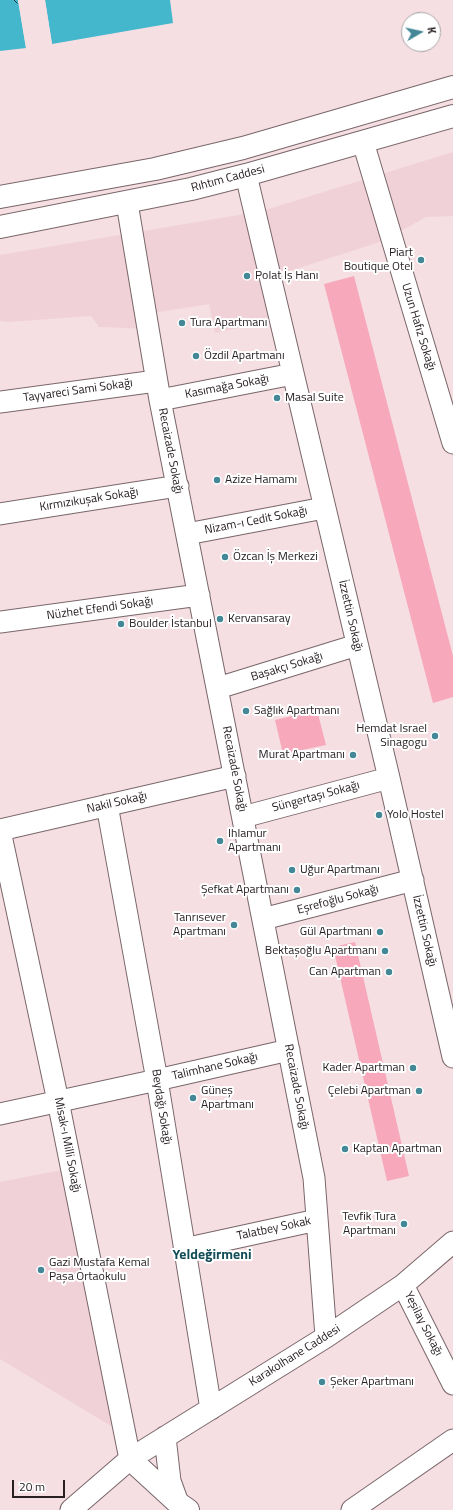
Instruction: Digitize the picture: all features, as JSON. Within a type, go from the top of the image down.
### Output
[{"type":"main road","points":[[0,197],[155,169],[243,148],[453,87]]},
{"type":"main road","name":"Rıhtım Caddesi","points":[[0,227],[127,203],[191,189],[246,175],[453,116]]},
{"type":"main road","points":[[130,1459],[183,1506]]},
{"type":"street","name":"Uzun Hafız Sokağı","points":[[363,142],[453,443]]},
{"type":"street","name":"İzzettin Sokağı","points":[[246,175],[413,880],[453,1057]]},
{"type":"street","name":"Recaizade Sokağı","points":[[127,203],[158,391],[314,1178],[326,1337]]},
{"type":"street","name":"Kasımağa Sokağı","points":[[158,391],[293,374]]},
{"type":"street","name":"Tayyareci Sami Sokağı","points":[[0,402],[158,391]]},
{"type":"street","name":"Kırmızıkuşak Sokağı","points":[[0,514],[178,486]]},
{"type":"street","name":"Nizam-ı Cedit Sokağı","points":[[187,534],[324,508]]},
{"type":"street","name":"Nüzhet Efendi Sokağı","points":[[0,622],[199,595]]},
{"type":"street","name":"Başakçı Sokağı","points":[[218,688],[357,645]]},
{"type":"street","name":"Nakil Sokağı","points":[[0,831],[235,776]]},
{"type":"street","name":"Süngertaşı Sokağı","points":[[243,817],[389,778]]},
{"type":"street","name":"Beydağı Sokağı","points":[[107,805],[157,1080],[211,1409]]},
{"type":"street","name":"Misak-ı Milli Sokağı","points":[[0,831],[58,1101],[130,1459]]},
{"type":"street","name":"Eşrefoğlu Sokağı","points":[[263,919],[413,880]]},
{"type":"street","name":"Talimhane Sokağı","points":[[0,1114],[289,1050]]},
{"type":"street","name":"Talatbey Sokak","points":[[184,1249],[317,1220]]},
{"type":"street","name":"Karakolhane Caddesi","points":[[71,1510],[130,1459],[326,1337],[403,1285],[453,1242]]},
{"type":"street","name":"Yeşilay Sokağı","points":[[403,1285],[453,1384]]},
{"type":"street","points":[[165,1438],[170,1482],[183,1506]]},
{"type":"street","points":[[352,1510],[453,1440]]},
{"type":"shaded area","points":[[453,152],[453,216],[426,217],[383,241],[277,275],[287,317],[215,333],[209,304],[153,313],[151,329],[99,327],[91,316],[8,322],[0,321],[0,255],[262,211]]},
{"type":"shaded area","points":[[354,276],[453,656],[453,697],[433,703],[324,284]]},
{"type":"shaded area","points":[[317,710],[326,745],[283,754],[275,720]]},
{"type":"shaded area","points":[[355,942],[409,1176],[387,1181],[333,947]]},
{"type":"shaded area","name":"Gazi Mustafa Kemal Paşa Ortaokulu","points":[[62,1170],[116,1429],[0,1359],[0,1182]]},
{"type":"water","points":[[0,0],[18,0],[26,48],[0,51]]},
{"type":"water","points":[[45,0],[170,0],[173,23],[52,44]]},
{"type":"pier","points":[[18,0],[20,0],[28,48],[26,48]]},
{"type":"pier","points":[[43,0],[45,0],[52,44],[50,44]]},
{"type":"ferry route","points":[[14,0],[19,5]]},
{"type":"place","name":"Piart Boutique Otel","points":[[421,260]]},
{"type":"place","name":"Polat İş Hanı","points":[[247,276]]},
{"type":"place","name":"Tura Apartmanı","points":[[182,323]]},
{"type":"place","name":"Özdil Apartmanı","points":[[196,356]]},
{"type":"place","name":"Masal Suite","points":[[277,398]]},
{"type":"place","name":"Azize Hamamı","points":[[217,480]]},
{"type":"place","name":"Özcan İş Merkezi","points":[[225,557]]},
{"type":"place","name":"Kervansaray","points":[[220,619]]},
{"type":"place","name":"Boulder İstanbul","points":[[121,624]]},
{"type":"place","name":"Sağlık Apartmanı","points":[[246,711]]},
{"type":"place","name":"Hemdat Israel Sinagogu","points":[[435,736]]},
{"type":"place","name":"Murat Apartmanı","points":[[353,755]]},
{"type":"place","name":"Yolo Hostel","points":[[379,815]]},
{"type":"place","name":"Ihlamur Apartmanı","points":[[220,841]]},
{"type":"place","name":"Uğur Apartmanı","points":[[292,870]]},
{"type":"place","name":"Şefkat Apartmanı","points":[[297,890]]},
{"type":"place","name":"Tanrısever Apartmanı","points":[[234,925]]},
{"type":"place","name":"Gül Apartmanı","points":[[380,932]]},
{"type":"place","name":"Bektaşoğlu Apartmanı","points":[[385,951]]},
{"type":"place","name":"Can Apartman","points":[[389,972]]},
{"type":"place","name":"Kader Apartman","points":[[413,1068]]},
{"type":"place","name":"Çelebi Apartman","points":[[419,1091]]},
{"type":"place","name":"Güneş Apartmanı","points":[[193,1098]]},
{"type":"place","name":"Kaptan Apartman","points":[[345,1149]]},
{"type":"place","name":"Tevfik Tura Apartmanı","points":[[404,1224]]},
{"type":"place","name":"Gazi Mustafa Kemal Paşa Ortaokulu","points":[[41,1270]]},
{"type":"place","name":"Şeker Apartmanı","points":[[322,1382]]},
{"type":"district","name":"Yeldeğirmeni","points":[[212,1256]]}]
